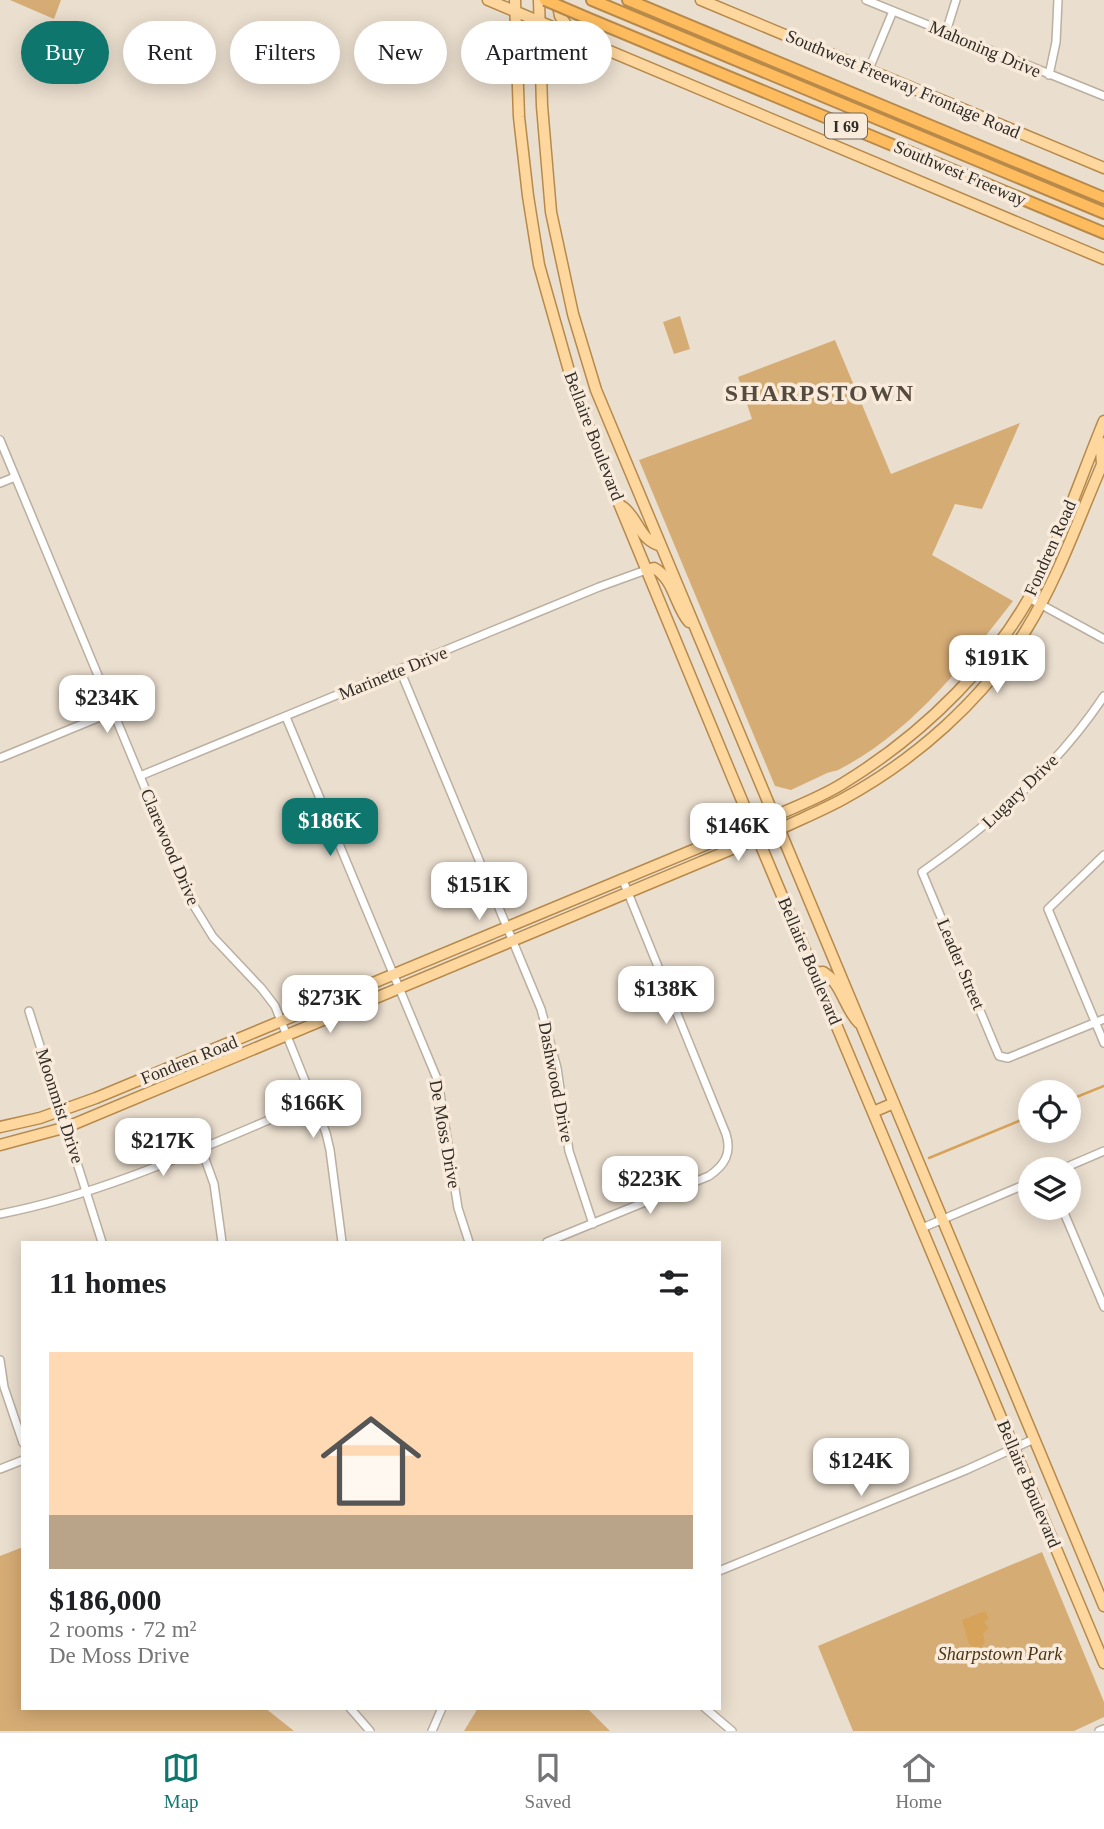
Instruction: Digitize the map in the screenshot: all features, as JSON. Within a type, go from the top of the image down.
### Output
[{"type":"highway","name":"Southwest Freeway","points":[[545,0],[1104,233]]},
{"type":"highway","points":[[592,0],[1104,213]]},
{"type":"highway","name":"Southwest Freeway","points":[[628,0],[1104,198]]},
{"type":"main road","points":[[488,0],[539,21]]},
{"type":"main road","name":"Bellaire Boulevard","points":[[515,0],[519,117],[539,265],[573,385],[646,570],[1104,1663]]},
{"type":"main road","name":"Bellaire Boulevard","points":[[539,0],[539,21]]},
{"type":"main road","points":[[558,0],[564,21]]},
{"type":"main road","name":"Southwest Freeway Frontage Road","points":[[701,0],[1104,168]]},
{"type":"main road","points":[[612,53],[1104,259]]},
{"type":"main road","name":"Bellaire Boulevard","points":[[541,84],[551,212],[573,314],[600,399],[1104,1606]]},
{"type":"main road","name":"Fondren Road","points":[[0,1128],[61,1111],[282,1022],[775,816],[840,785],[890,752],[977,672],[1009,630],[1042,573],[1104,421]]},
{"type":"main road","name":"Fondren Road","points":[[0,1145],[67,1127],[780,829],[844,799],[899,764],[930,739],[988,683],[1027,629],[1062,560],[1103,462],[1101,450],[1104,443]]},
{"type":"main road","points":[[620,505],[631,514],[647,540],[661,546]]},
{"type":"main road","points":[[646,570],[654,568],[666,578],[683,615],[697,630]]},
{"type":"main road","points":[[890,752],[899,764]]},
{"type":"main road","points":[[815,973],[823,972],[835,981],[850,1014],[864,1029]]},
{"type":"main road","points":[[873,1112],[894,1103]]},
{"type":"street","name":"Mahoning Drive","points":[[866,0],[1104,96]]},
{"type":"street","points":[[946,32],[956,0]]},
{"type":"street","points":[[1049,75],[1056,42],[1058,0]]},
{"type":"street","points":[[869,69],[893,11]]},
{"type":"street","name":"Clarewood Drive","points":[[0,440],[112,712],[200,916],[224,950],[262,989],[288,1036],[330,1150],[342,1241]]},
{"type":"street","points":[[0,483],[15,477]]},
{"type":"street","name":"Marinette Drive","points":[[140,776],[598,587],[646,570]]},
{"type":"street","points":[[1029,598],[1104,639]]},
{"type":"street","name":"Dashwood Drive","points":[[400,670],[548,1030],[557,1068],[569,1151],[593,1224]]},
{"type":"street","name":"Lugary Drive","points":[[922,872],[985,826],[1015,800],[1056,758],[1104,696]]},
{"type":"street","points":[[0,758],[112,712]]},
{"type":"street","name":"De Moss Drive","points":[[286,717],[438,1081],[458,1208],[469,1241]]},
{"type":"street","points":[[1104,855],[1048,909],[1104,1043]]},
{"type":"street","name":"Leader Street","points":[[922,872],[999,1056],[1008,1058],[1095,1022]]},
{"type":"street","points":[[550,1241],[709,1176],[718,1170],[727,1158],[729,1149],[726,1134],[622,878]]},
{"type":"street","name":"Moonmist Drive","points":[[29,1011],[102,1241]]},
{"type":"street","points":[[1095,1022],[1104,1019]]},
{"type":"street","points":[[0,1214],[129,1177],[314,1101]]},
{"type":"street","points":[[201,1148],[214,1184],[222,1241]]},
{"type":"street","points":[[1081,1161],[1104,1151]]},
{"type":"street","points":[[922,1228],[1018,1187]]},
{"type":"street","points":[[1067,1220],[1104,1307]]},
{"type":"street","points":[[0,1360],[8,1399],[21,1437]]},
{"type":"street","points":[[721,1570],[1034,1439]]},
{"type":"street","points":[[0,1469],[21,1461]]},
{"type":"street","points":[[352,1710],[370,1731]]},
{"type":"street","points":[[432,1731],[441,1710]]},
{"type":"street","points":[[707,1710],[732,1731]]},
{"type":"street","points":[[1099,1731],[1104,1729]]},
{"type":"green space","points":[[10,0],[61,0],[54,19]]},
{"type":"green space","points":[[680,316],[690,349],[674,354],[663,322]]},
{"type":"green space","points":[[835,340],[891,474],[1020,423],[982,509],[955,504],[932,555],[1013,601],[956,672],[891,736],[840,769],[791,790],[775,786],[639,460],[752,419],[738,377]]},
{"type":"green space","points":[[21,1548],[21,1710],[268,1710],[294,1731],[0,1731],[0,1556]]},
{"type":"green space","name":"Sharpstown Park","points":[[1042,1552],[1104,1702],[1104,1717],[1074,1731],[853,1731],[818,1646]]},
{"type":"green space","points":[[477,1710],[589,1710],[610,1731],[464,1731]]},
{"type":"shaded area","points":[[985,1611],[989,1619],[984,1622],[989,1628],[983,1634],[985,1642],[981,1647],[973,1647],[969,1644],[962,1620]]},
{"type":"waterway","points":[[1081,1095],[1104,1086]]},
{"type":"waterway","points":[[929,1158],[1018,1121]]},
{"type":"district","name":"SHARPSTOWN","points":[[820,393]]}]
